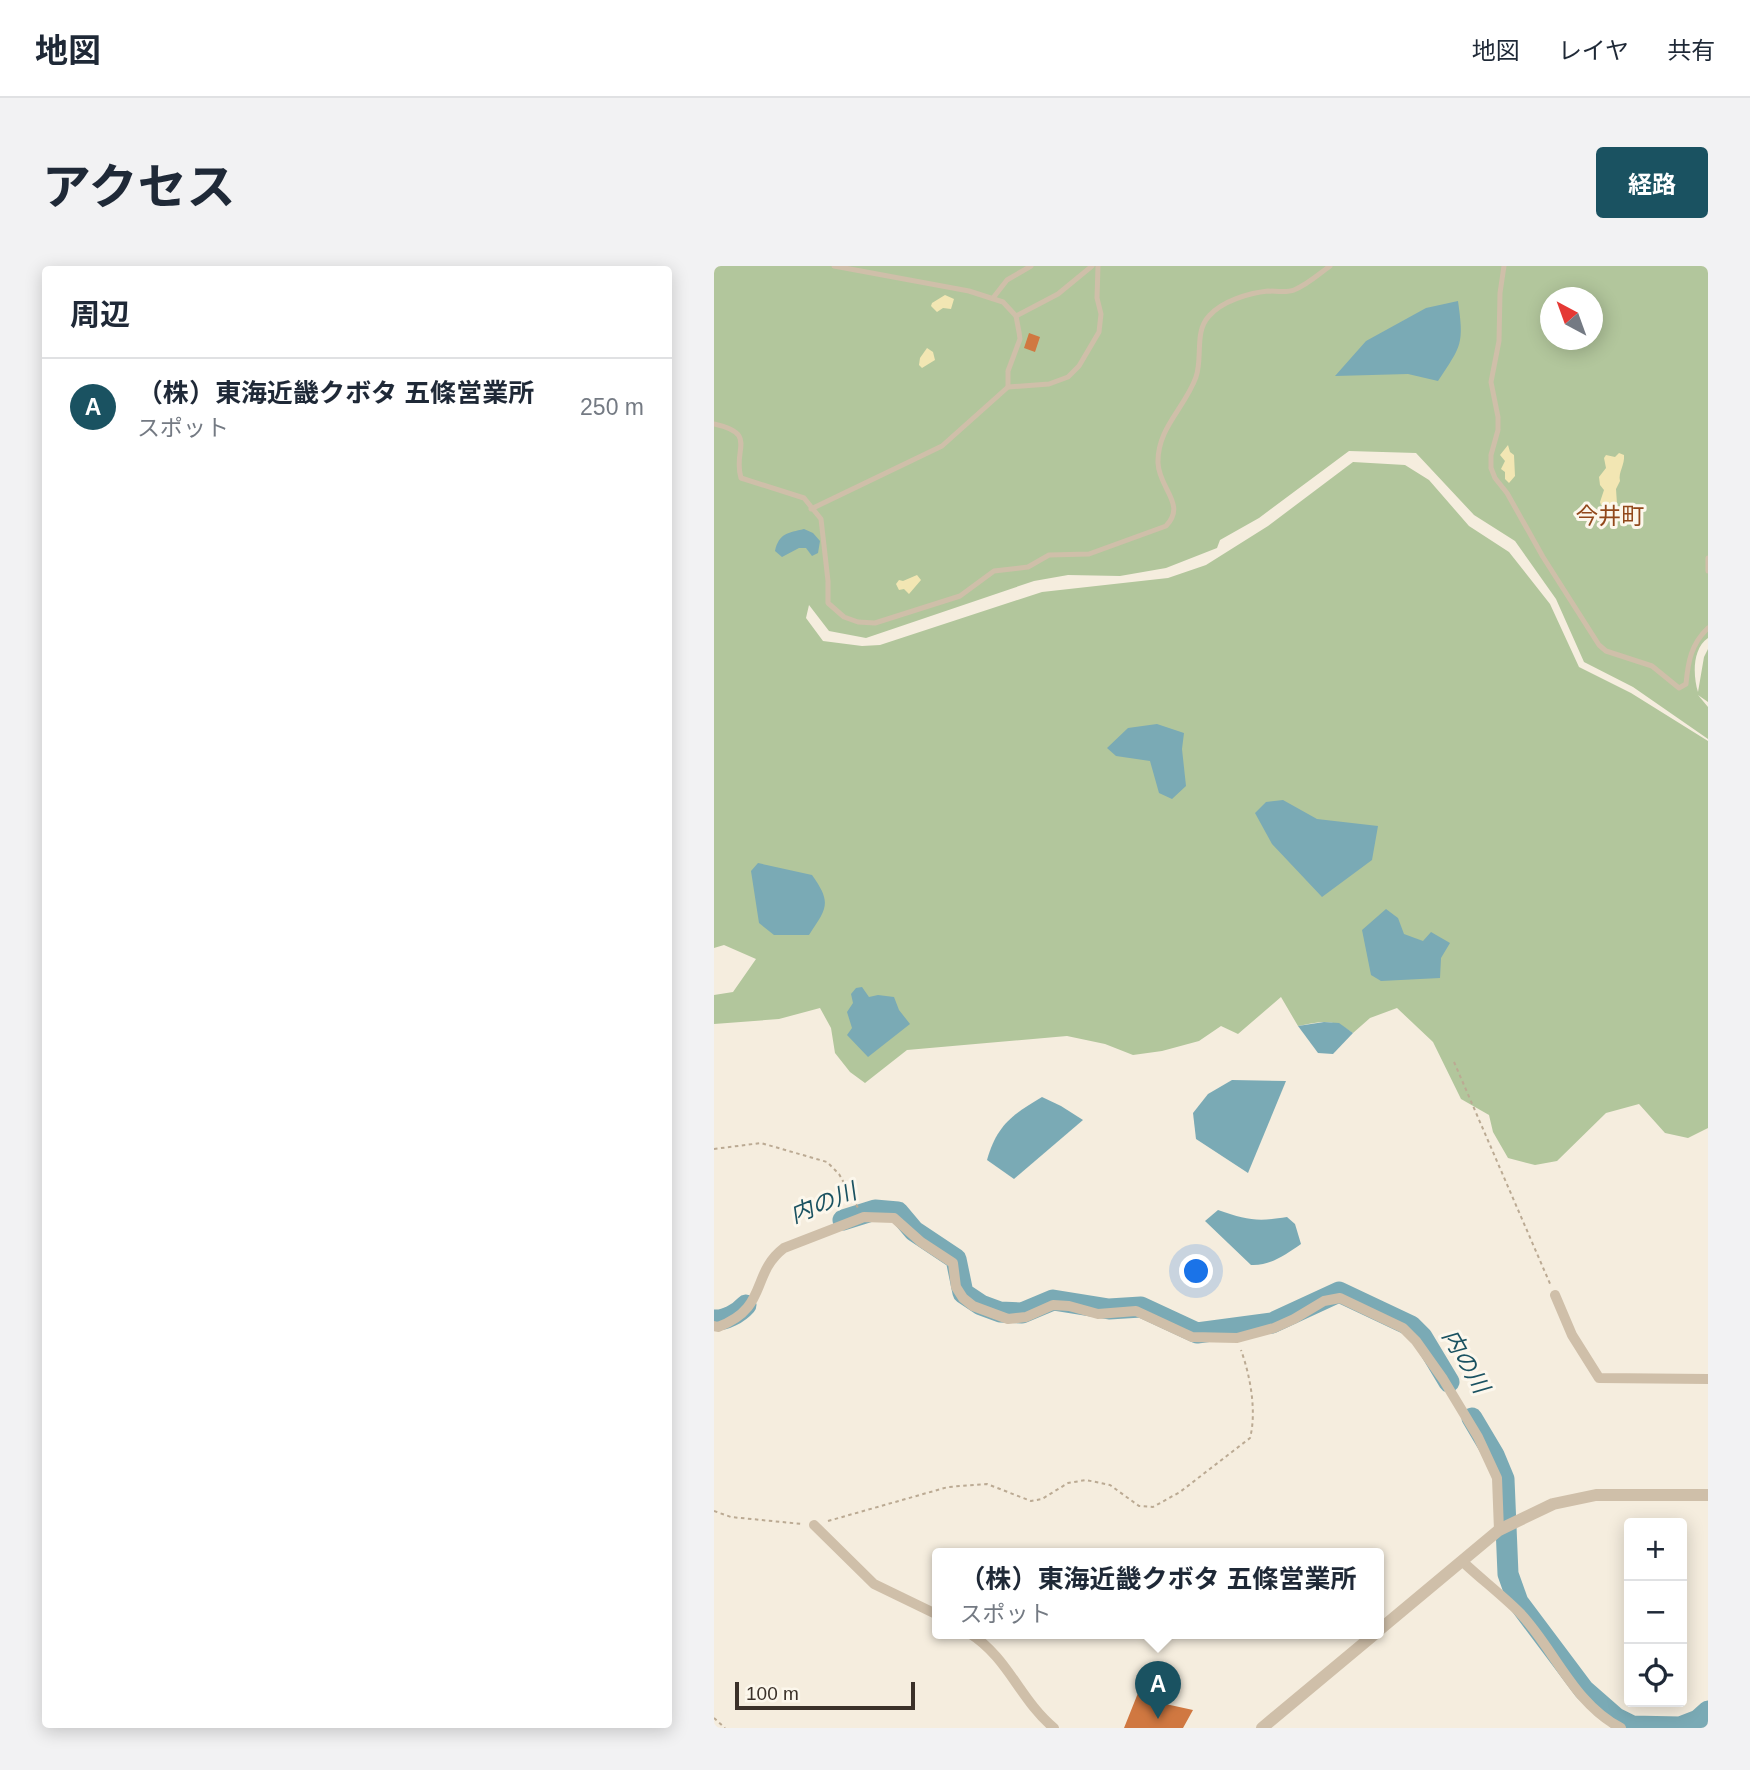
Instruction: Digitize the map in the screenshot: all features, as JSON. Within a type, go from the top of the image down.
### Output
[{"type":"street","points":[[714,1326],[735,1321],[748,1310],[775,1255],[784,1248],[864,1217],[894,1218],[921,1242],[953,1263],[956,1287],[963,1298],[992,1314],[1008,1319],[1026,1317],[1053,1305],[1069,1306],[1098,1314],[1136,1311],[1192,1337],[1237,1338],[1274,1328],[1324,1301],[1340,1298],[1403,1328],[1416,1341],[1443,1379],[1478,1437],[1497,1478],[1499,1531]]},
{"type":"street","points":[[1555,1295],[1572,1335],[1599,1378],[1708,1379]]},
{"type":"street","points":[[1384,1626],[1499,1531],[1553,1504],[1596,1495],[1708,1495]]},
{"type":"street","points":[[814,1525],[874,1584],[932,1613]]},
{"type":"street","points":[[1463,1562],[1520,1612],[1576,1689],[1598,1712],[1620,1728]]},
{"type":"street","points":[[976,1639],[992,1650],[1042,1719],[1054,1728]]},
{"type":"street","points":[[1262,1728],[1369,1639]]},
{"type":"lane","points":[[834,266],[970,291],[993,298],[1009,307],[1016,316],[1020,339],[1007,371],[1008,387]]},
{"type":"lane","points":[[993,298],[1007,279],[1031,266]]},
{"type":"lane","points":[[1016,316],[1058,294],[1092,266]]},
{"type":"lane","points":[[811,509],[943,446],[1008,387],[1049,384],[1068,377],[1079,366],[1099,332],[1101,314],[1097,299],[1098,266]]},
{"type":"lane","points":[[714,424],[738,432],[742,439],[743,449],[739,463],[741,478],[804,498],[821,519],[825,534],[828,603],[844,617],[858,622],[875,623],[960,596],[993,571],[1028,567],[1049,555],[1090,554],[1166,526],[1174,517],[1175,507],[1158,469],[1158,453],[1163,434],[1191,391],[1198,372],[1200,335],[1204,322],[1224,305],[1248,295],[1293,290],[1330,266]]},
{"type":"lane","points":[[1504,266],[1500,293],[1499,341],[1491,382],[1498,417],[1498,430],[1491,455],[1491,468],[1495,478],[1507,493],[1542,557],[1590,633],[1606,651],[1652,666],[1679,688],[1686,684],[1691,651],[1708,628]]},
{"type":"lane","points":[[1708,558],[1708,571]]},
{"type":"path","points":[[1454,1062],[1555,1295]]},
{"type":"path","points":[[714,1149],[761,1143],[827,1162],[839,1174],[856,1205]]},
{"type":"path","points":[[714,1511],[731,1517],[814,1525],[948,1487],[987,1484],[1031,1501],[1042,1499],[1068,1483],[1086,1479],[1110,1485],[1139,1506],[1153,1507],[1180,1492],[1250,1438],[1253,1426],[1248,1370],[1237,1338]]},
{"type":"path","points":[[714,1718],[725,1728]]},
{"type":"green space","points":[[714,266],[1708,266],[1708,638],[1696,656],[1695,678],[1698,692],[1708,649],[1708,702],[1698,695],[1708,707],[1708,739],[1633,687],[1584,662],[1556,599],[1515,541],[1474,515],[1416,453],[1349,451],[1259,518],[1220,540],[1217,548],[1166,568],[1120,576],[1068,575],[1034,581],[866,638],[829,631],[809,605],[806,618],[823,641],[862,646],[880,645],[1042,592],[1168,578],[1206,565],[1268,526],[1353,462],[1405,465],[1429,480],[1469,526],[1509,552],[1550,604],[1579,667],[1631,693],[1708,741],[1708,1128],[1688,1138],[1665,1133],[1639,1104],[1606,1113],[1557,1161],[1535,1165],[1508,1158],[1493,1132],[1489,1115],[1461,1099],[1433,1042],[1397,1008],[1370,1018],[1353,1033],[1327,1022],[1298,1026],[1281,997],[1238,1034],[1221,1026],[1199,1041],[1162,1051],[1133,1055],[1105,1044],[1067,1036],[907,1050],[865,1083],[850,1072],[835,1053],[831,1028],[820,1008],[779,1019],[714,1024],[714,995],[733,992],[756,959],[724,945],[714,948]]},
{"type":"sand","points":[[945,295],[954,299],[951,309],[943,308],[937,312],[931,306],[932,303]]},
{"type":"sand","points":[[927,348],[933,352],[935,360],[922,368],[919,365],[920,358]]},
{"type":"sand","points":[[1508,445],[1514,455],[1515,476],[1509,483],[1501,469],[1505,461],[1500,455]]},
{"type":"sand","points":[[1619,453],[1624,455],[1624,459],[1616,489],[1617,504],[1612,509],[1601,505],[1604,490],[1599,477],[1606,468],[1606,455],[1615,457]]},
{"type":"sand","points":[[917,575],[921,580],[909,594],[904,589],[899,590],[896,584],[899,580]]},
{"type":"water","points":[[1458,301],[1461,327],[1459,344],[1438,381],[1408,374],[1335,376],[1366,341],[1426,308]]},
{"type":"water","points":[[804,529],[813,533],[820,541],[818,553],[812,556],[806,548],[799,548],[782,557],[775,551],[782,537]]},
{"type":"water","points":[[1157,724],[1184,733],[1182,749],[1186,786],[1172,799],[1159,793],[1150,761],[1116,756],[1107,748],[1128,728]]},
{"type":"water","points":[[1283,800],[1317,819],[1378,826],[1372,860],[1322,897],[1272,844],[1255,813],[1266,802]]},
{"type":"water","points":[[758,863],[812,875],[822,892],[825,905],[809,935],[774,935],[759,923],[751,871]]},
{"type":"water","points":[[1386,909],[1398,918],[1404,934],[1423,941],[1431,932],[1450,943],[1441,958],[1440,978],[1381,981],[1371,975],[1362,930]]},
{"type":"water","points":[[862,987],[869,997],[894,997],[899,1010],[910,1024],[868,1057],[847,1035],[852,1028],[847,1012],[853,1003],[851,994],[856,988]]},
{"type":"water","points":[[1339,1023],[1353,1033],[1333,1054],[1318,1053],[1298,1026]]},
{"type":"water","points":[[1232,1080],[1286,1081],[1248,1173],[1196,1139],[1193,1113],[1208,1094]]},
{"type":"water","points":[[1042,1097],[1083,1120],[1014,1179],[987,1160],[991,1148],[1007,1122]]},
{"type":"water","points":[[1218,1210],[1252,1219],[1287,1217],[1295,1224],[1301,1244],[1271,1262],[1251,1265],[1205,1221]]},
{"type":"building","points":[[1029,333],[1040,337],[1035,352],[1024,348]]},
{"type":"building","points":[[1138,1693],[1161,1703],[1193,1710],[1183,1728],[1124,1728]]},
{"type":"waterway","name":"内の川","points":[[843,1220],[875,1210],[898,1212],[914,1231],[956,1259],[963,1293],[981,1305],[1000,1312],[1022,1313],[1053,1300],[1109,1309],[1141,1307],[1197,1333],[1272,1323],[1339,1292],[1411,1326],[1422,1337],[1449,1382]]},
{"type":"waterway","name":"内の川","points":[[714,1320],[732,1316],[746,1305]]},
{"type":"waterway","name":"内の川","points":[[1472,1418],[1494,1455],[1504,1479],[1508,1574],[1518,1602],[1584,1690],[1616,1718],[1632,1726],[1680,1727],[1698,1720],[1708,1711]]},
{"type":"place","name":"（株）東海近畿クボタ 五條営業所","points":[[1158,1719]]},
{"type":"district","name":"今井町","points":[[1610,516]]}]
